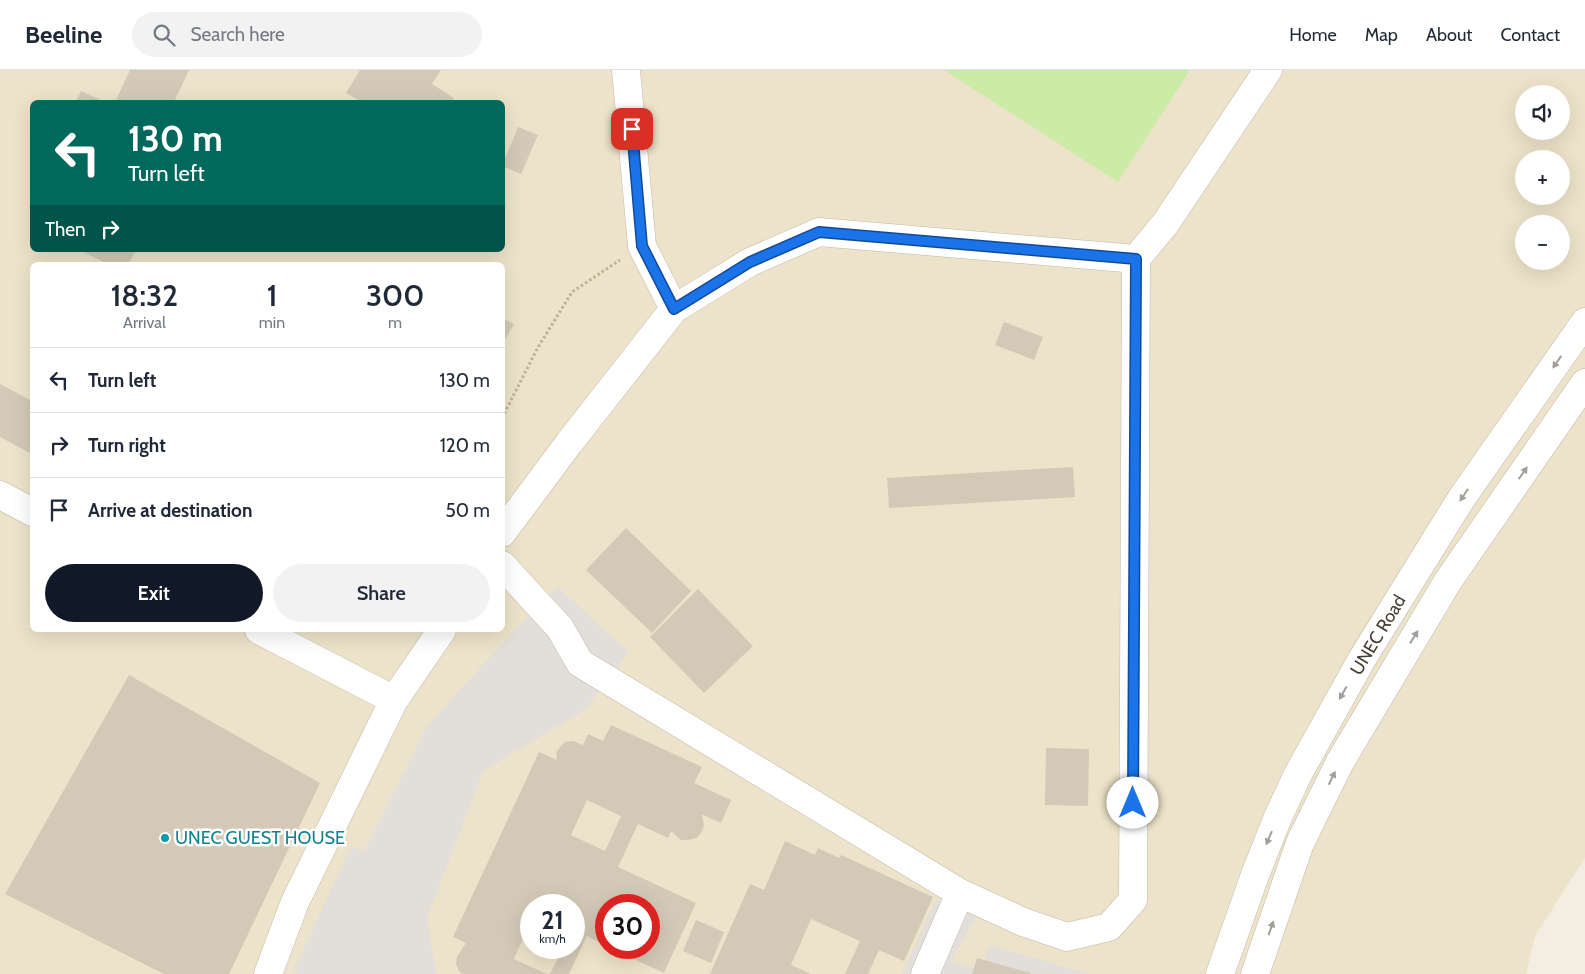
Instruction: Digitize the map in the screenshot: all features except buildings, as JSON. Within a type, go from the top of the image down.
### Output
[{"type":"street","points":[[626,70],[642,246],[674,309]]},
{"type":"street","points":[[505,568],[560,628],[580,664],[960,893],[1023,922],[1067,937],[1108,927],[1133,900],[1136,259],[1165,224],[1268,70]]},
{"type":"street","points":[[505,529],[569,443],[674,309],[750,262],[819,232],[1136,259]]},
{"type":"street","name":"UNEC Road","points":[[1220,974],[1268,842],[1298,774],[1379,632],[1461,499],[1585,322]]},
{"type":"street","name":"UNEC Road","points":[[1255,974],[1300,843],[1340,762],[1448,582],[1585,383]]},
{"type":"street","points":[[0,494],[30,511]]},
{"type":"street","points":[[263,632],[394,700]]},
{"type":"street","points":[[268,974],[295,902],[394,700],[441,632]]},
{"type":"street","points":[[925,974],[960,893]]},
{"type":"path","points":[[505,412],[537,349],[572,292],[642,246]]},
{"type":"shaded area","points":[[0,70],[1585,70],[1585,858],[1535,936],[1526,974],[0,974]]},
{"type":"shaded area","points":[[558,587],[628,652],[585,710],[483,771],[427,918],[436,974],[299,974],[293,972],[351,846],[364,851],[427,726],[519,625]]},
{"type":"shaded area","points":[[936,899],[977,916],[951,961],[980,970],[990,945],[1089,974],[902,974]]},
{"type":"green space","points":[[944,70],[1190,70],[1118,182]]},
{"type":"place","name":"UNEC GUEST HOUSE","points":[[165,838]]},
{"type":"route","points":[[632,129],[642,246],[674,309],[750,262],[819,232],[1136,259],[1133,803]]}]
